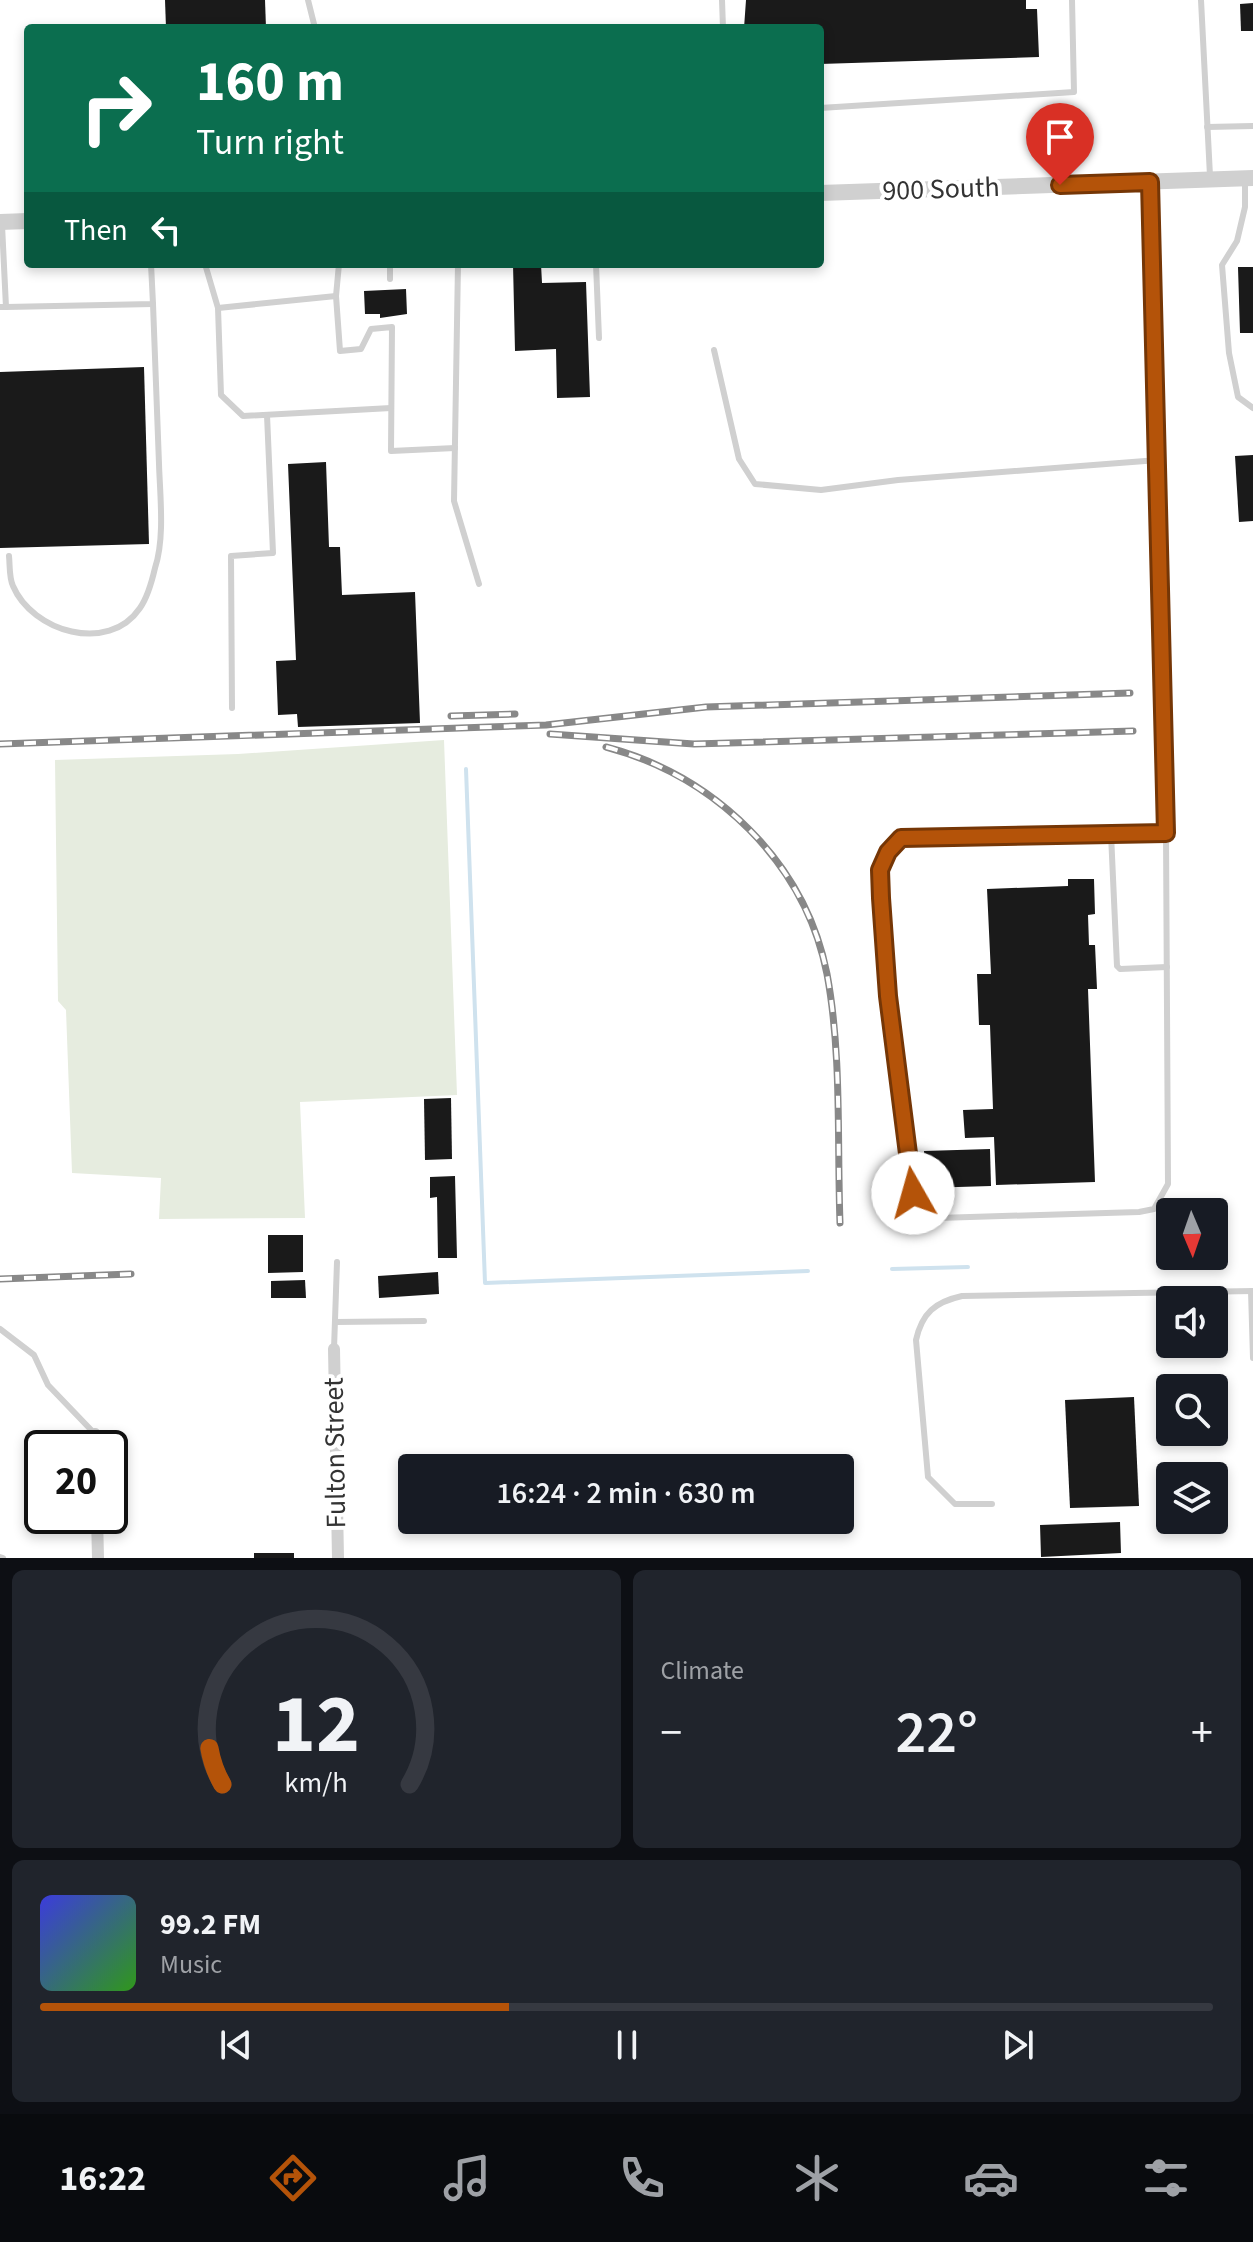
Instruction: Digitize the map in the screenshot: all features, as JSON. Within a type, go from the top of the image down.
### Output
[{"type":"street","name":"900 South","points":[[824,193],[1249,178]]},
{"type":"street","points":[[1,222],[24,221]]},
{"type":"street","name":"Fulton Street","points":[[334,1349],[338,1558]]},
{"type":"street","points":[[97,1534],[98,1558]]},
{"type":"lane","points":[[308,0],[314,24]]},
{"type":"lane","points":[[722,0],[723,24]]},
{"type":"lane","points":[[824,108],[1074,92],[1072,0]]},
{"type":"lane","points":[[1201,0],[1210,179]]},
{"type":"lane","points":[[1207,127],[1253,126]]},
{"type":"lane","points":[[1249,178],[1237,241],[1222,265],[1229,353],[1238,397],[1253,408]]},
{"type":"lane","points":[[1150,182],[1166,833],[1168,1184],[1154,1209],[938,1218],[925,1214],[913,1193],[888,996],[880,870],[888,852],[901,838],[1166,833]]},
{"type":"lane","points":[[1,222],[3,307],[153,304]]},
{"type":"lane","points":[[9,556],[12,585],[27,609],[47,624],[75,634],[100,632],[118,627],[139,609],[157,565],[159,526],[151,268]]},
{"type":"lane","points":[[206,268],[218,308],[221,395],[243,416],[391,408]]},
{"type":"lane","points":[[339,268],[336,296],[340,351],[361,349],[371,329],[392,327],[391,451],[455,448]]},
{"type":"lane","points":[[390,268],[390,279]]},
{"type":"lane","points":[[458,268],[454,501],[479,584]]},
{"type":"lane","points":[[596,268],[599,338]]},
{"type":"lane","points":[[218,308],[336,296]]},
{"type":"lane","points":[[714,350],[739,459],[755,484],[821,490],[898,480],[1158,460]]},
{"type":"lane","points":[[232,708],[231,556],[273,553],[267,415]]},
{"type":"lane","points":[[1111,834],[1117,966],[1120,969],[1167,967]]},
{"type":"lane","points":[[334,1349],[337,1262]]},
{"type":"lane","points":[[992,1504],[955,1504],[928,1477],[916,1340],[920,1322],[931,1308],[962,1296],[1252,1291],[1253,1358]]},
{"type":"lane","points":[[336,1322],[424,1321]]},
{"type":"lane","points":[[0,1329],[34,1355],[48,1385],[91,1430]]},
{"type":"shaded area","points":[[444,740],[457,1095],[300,1102],[305,1218],[159,1219],[161,1178],[72,1173],[66,1010],[58,1001],[55,760],[238,754]]},
{"type":"building","points":[[165,0],[265,0],[266,24],[166,24]]},
{"type":"building","points":[[746,0],[1026,0],[1026,9],[1037,9],[1039,57],[824,64],[824,24],[744,24]]},
{"type":"building","points":[[1253,3],[1253,31],[1241,31],[1240,4]]},
{"type":"building","points":[[1238,267],[1253,267],[1253,333],[1240,333]]},
{"type":"building","points":[[513,268],[541,268],[542,283],[586,282],[590,397],[557,398],[556,349],[515,351]]},
{"type":"building","points":[[406,289],[407,314],[380,318],[380,314],[365,314],[364,291]]},
{"type":"building","points":[[144,367],[149,544],[0,548],[0,372]]},
{"type":"building","points":[[1253,455],[1253,521],[1239,522],[1235,456]]},
{"type":"building","points":[[326,462],[329,547],[340,547],[342,595],[415,592],[420,723],[298,727],[297,714],[278,715],[276,661],[296,660],[288,464]]},
{"type":"building","points":[[1068,879],[1094,879],[1095,914],[1088,915],[1089,945],[1095,945],[1097,989],[1088,989],[1095,1182],[996,1185],[994,1137],[965,1138],[963,1110],[993,1109],[990,1025],[979,1025],[977,974],[991,974],[987,889],[1068,886]]},
{"type":"building","points":[[451,1098],[452,1159],[425,1160],[424,1099]]},
{"type":"building","points":[[990,1149],[991,1186],[925,1188],[924,1151]]},
{"type":"building","points":[[455,1176],[457,1258],[438,1258],[437,1197],[430,1198],[430,1177]]},
{"type":"building","points":[[268,1235],[303,1235],[303,1272],[268,1273]]},
{"type":"building","points":[[438,1272],[439,1294],[379,1298],[378,1276]]},
{"type":"building","points":[[305,1280],[306,1298],[271,1298],[271,1281]]},
{"type":"building","points":[[1134,1397],[1139,1506],[1070,1508],[1065,1400]]},
{"type":"building","points":[[1120,1522],[1121,1553],[1041,1557],[1040,1525]]},
{"type":"building","points":[[254,1553],[294,1553],[294,1558],[254,1558]]},
{"type":"waterway","points":[[466,769],[485,1283],[808,1271]]},
{"type":"waterway","points":[[892,1269],[968,1267]]},
{"type":"railway","points":[[0,744],[546,725],[706,707],[1130,693]]},
{"type":"railway","points":[[451,716],[515,714]]},
{"type":"railway","points":[[550,734],[694,744],[1133,731]]},
{"type":"railway","points":[[606,747],[646,760],[718,802],[749,829],[799,895],[816,933],[832,1005],[837,1067],[840,1223]]},
{"type":"railway","points":[[0,1279],[131,1274]]},
{"type":"route","points":[[913,1193],[883,937],[880,870],[888,852],[901,838],[1166,833],[1150,182],[1060,185]]}]
